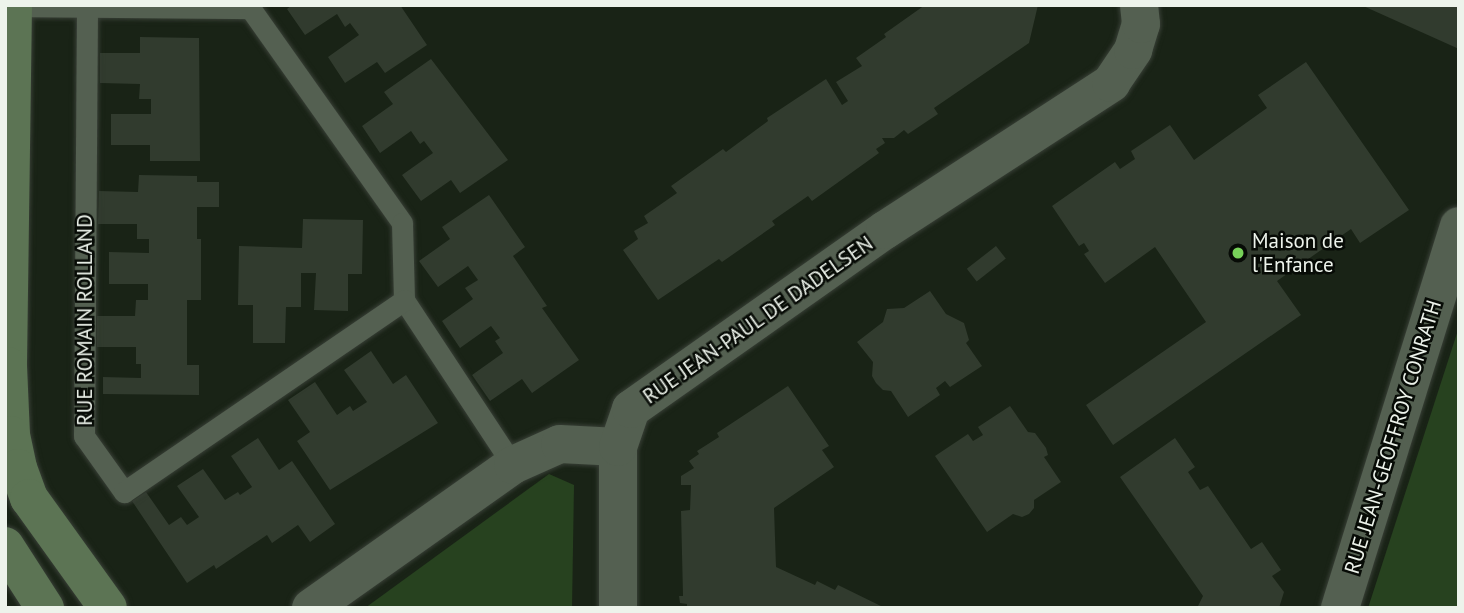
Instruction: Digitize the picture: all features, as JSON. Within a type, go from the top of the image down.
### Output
[{"type":"street","name":"RUE JEAN-PAUL DE DADELSEN","points":[[618,608],[618,447],[631,409],[885,230],[1111,83],[1133,50],[1141,24],[1139,5]]},
{"type":"street","points":[[13,6],[8,208],[8,366],[12,469],[29,498],[108,608]]},
{"type":"street","name":"RUE JEAN-GEOFFROY CONRATH","points":[[1340,608],[1459,226]]},
{"type":"street","points":[[311,608],[513,465],[560,444],[618,447]]},
{"type":"street","points":[[5,546],[44,608]]},
{"type":"lane","points":[[13,6],[250,8],[402,223],[404,300],[513,465]]},
{"type":"lane","name":"RUE ROMAIN ROLLAND","points":[[87,7],[84,436],[124,492],[404,300]]},
{"type":"green space","points":[[1459,327],[1459,608],[1368,608]]},
{"type":"green space","points":[[549,474],[574,485],[572,608],[365,608]]},
{"type":"building","points":[[292,5],[400,5],[427,45],[385,73],[377,62],[345,83],[328,57],[359,35],[350,23],[345,27],[337,14],[305,35],[287,9]]},
{"type":"building","points":[[925,5],[1038,5],[1029,43],[934,108],[938,114],[908,134],[904,130],[894,138],[882,138],[885,143],[876,149],[879,153],[812,201],[808,196],[772,221],[775,225],[722,262],[719,259],[658,300],[623,250],[638,239],[634,231],[648,223],[644,216],[677,193],[671,186],[723,149],[726,152],[768,121],[767,118],[826,79],[842,105],[848,101],[836,82],[862,66],[856,58]]},
{"type":"building","points":[[1361,5],[1459,5],[1459,49]]},
{"type":"building","points":[[140,37],[199,38],[200,161],[150,161],[150,145],[111,145],[111,114],[151,114],[151,99],[139,99],[140,84],[100,83],[100,53],[140,53]]},
{"type":"building","points":[[431,59],[508,160],[460,193],[451,180],[421,201],[402,175],[433,153],[424,141],[420,144],[411,131],[380,153],[362,126],[393,104],[384,92]]},
{"type":"building","name":"Maison de l'Enfance","points":[[1306,62],[1409,210],[1360,243],[1351,229],[1277,281],[1301,315],[1113,445],[1086,405],[1206,322],[1155,247],[1105,283],[1084,254],[1089,251],[1084,243],[1079,246],[1052,206],[1115,162],[1120,169],[1135,159],[1131,151],[1170,125],[1194,160],[1267,108],[1258,95]]},
{"type":"building","points":[[139,175],[197,176],[197,182],[219,182],[219,207],[197,207],[197,239],[201,239],[201,300],[187,300],[187,365],[199,365],[199,395],[103,394],[103,377],[141,378],[141,364],[136,364],[136,347],[97,347],[97,316],[135,316],[136,300],[148,300],[148,284],[109,284],[109,252],[149,253],[149,239],[137,239],[137,224],[98,224],[99,191],[138,192]]},
{"type":"building","points":[[489,195],[525,247],[513,256],[547,306],[542,308],[579,360],[532,393],[522,379],[490,401],[472,375],[503,353],[495,341],[500,338],[491,326],[460,348],[442,321],[473,299],[465,288],[478,280],[468,266],[438,287],[419,261],[450,239],[442,227]]},
{"type":"building","points":[[303,219],[363,220],[362,274],[348,274],[348,311],[314,310],[316,273],[301,273],[301,307],[286,307],[285,343],[253,343],[253,305],[238,305],[239,246],[302,248]]},
{"type":"building","points":[[996,246],[1006,259],[977,281],[967,269]]},
{"type":"building","points":[[930,291],[946,314],[964,323],[969,340],[966,343],[982,366],[950,387],[945,381],[936,388],[940,395],[908,417],[891,391],[883,390],[876,383],[872,376],[873,362],[857,342],[883,322],[887,309],[904,308]]},
{"type":"building","points":[[371,351],[393,384],[406,375],[438,423],[330,490],[297,441],[310,432],[288,400],[315,382],[337,415],[350,406],[353,411],[367,402],[344,370]]},
{"type":"building","points":[[788,386],[829,446],[822,450],[834,467],[774,508],[776,567],[815,585],[817,581],[835,590],[838,585],[885,608],[687,608],[687,604],[680,603],[679,596],[683,596],[681,511],[690,510],[691,485],[681,485],[681,476],[694,468],[689,461],[699,454],[697,451],[719,437],[717,433]]},
{"type":"building","points":[[1010,406],[1028,432],[1035,433],[1046,448],[1048,455],[1044,457],[1061,482],[1034,500],[1034,508],[1029,514],[1022,517],[1013,514],[987,532],[935,456],[968,434],[973,441],[983,435],[978,427]]},
{"type":"building","points":[[258,438],[279,470],[292,461],[335,524],[310,542],[298,525],[272,543],[267,535],[216,569],[214,565],[187,583],[132,501],[146,492],[169,525],[181,517],[187,525],[199,517],[177,486],[203,469],[225,500],[238,492],[240,495],[252,487],[231,456]]},
{"type":"building","points":[[1175,438],[1195,467],[1188,472],[1200,490],[1208,486],[1251,549],[1262,542],[1281,570],[1272,576],[1284,592],[1279,608],[1197,608],[1203,596],[1120,477]]},
{"type":"place","name":"Maison de l'Enfance","points":[[1238,253]]}]
